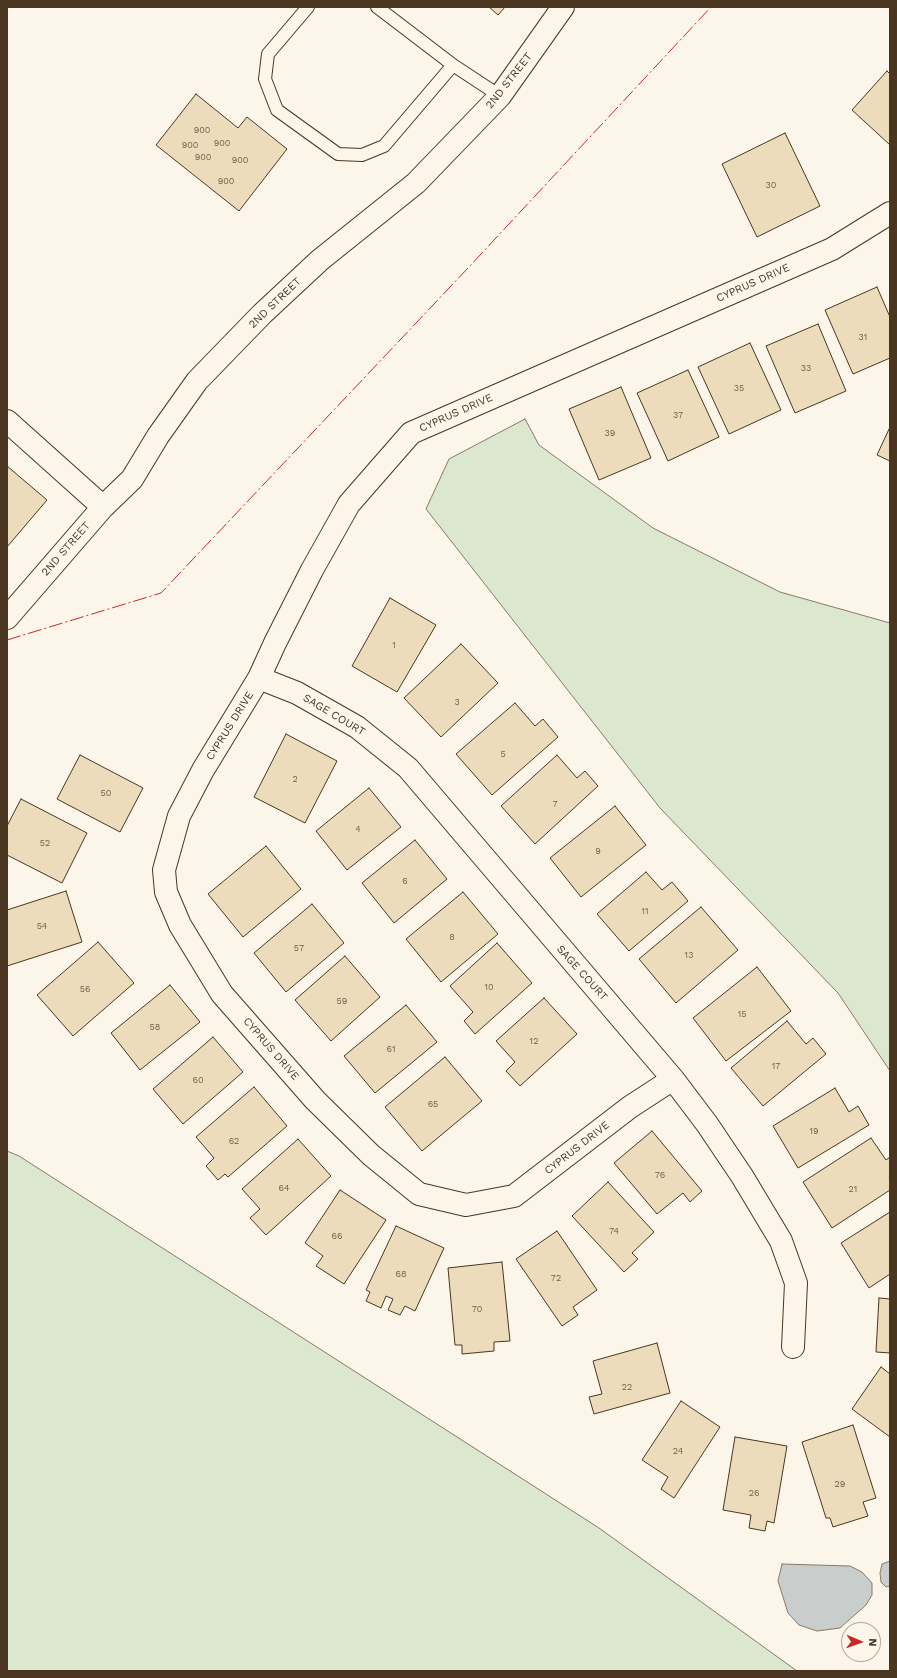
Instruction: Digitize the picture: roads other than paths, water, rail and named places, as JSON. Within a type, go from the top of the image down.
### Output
[{"type":"street","name":"2ND STREET","points":[[7,618],[103,506],[132,480],[158,436],[202,376],[262,314],[320,260],[416,183],[500,96],[563,7]]},
{"type":"street","name":"CYPRUS DRIVE","points":[[672,1079],[630,1107],[514,1196],[466,1205],[419,1194],[366,1150],[315,1100],[222,994],[180,925],[166,892],[164,870],[179,816],[203,770],[259,678],[312,570],[349,504],[411,433],[832,249],[886,222]]},
{"type":"street","points":[[7,421],[103,506]]},
{"type":"street","name":"SAGE COURT","points":[[259,678],[297,693],[358,726],[408,768],[672,1079],[707,1124],[738,1169],[781,1241],[796,1283],[793,1348]]},
{"type":"lane","points":[[308,7],[268,54],[265,79],[277,110],[338,154],[362,155],[384,146],[453,65]]},
{"type":"lane","points":[[377,7],[453,65],[500,96]]}]
